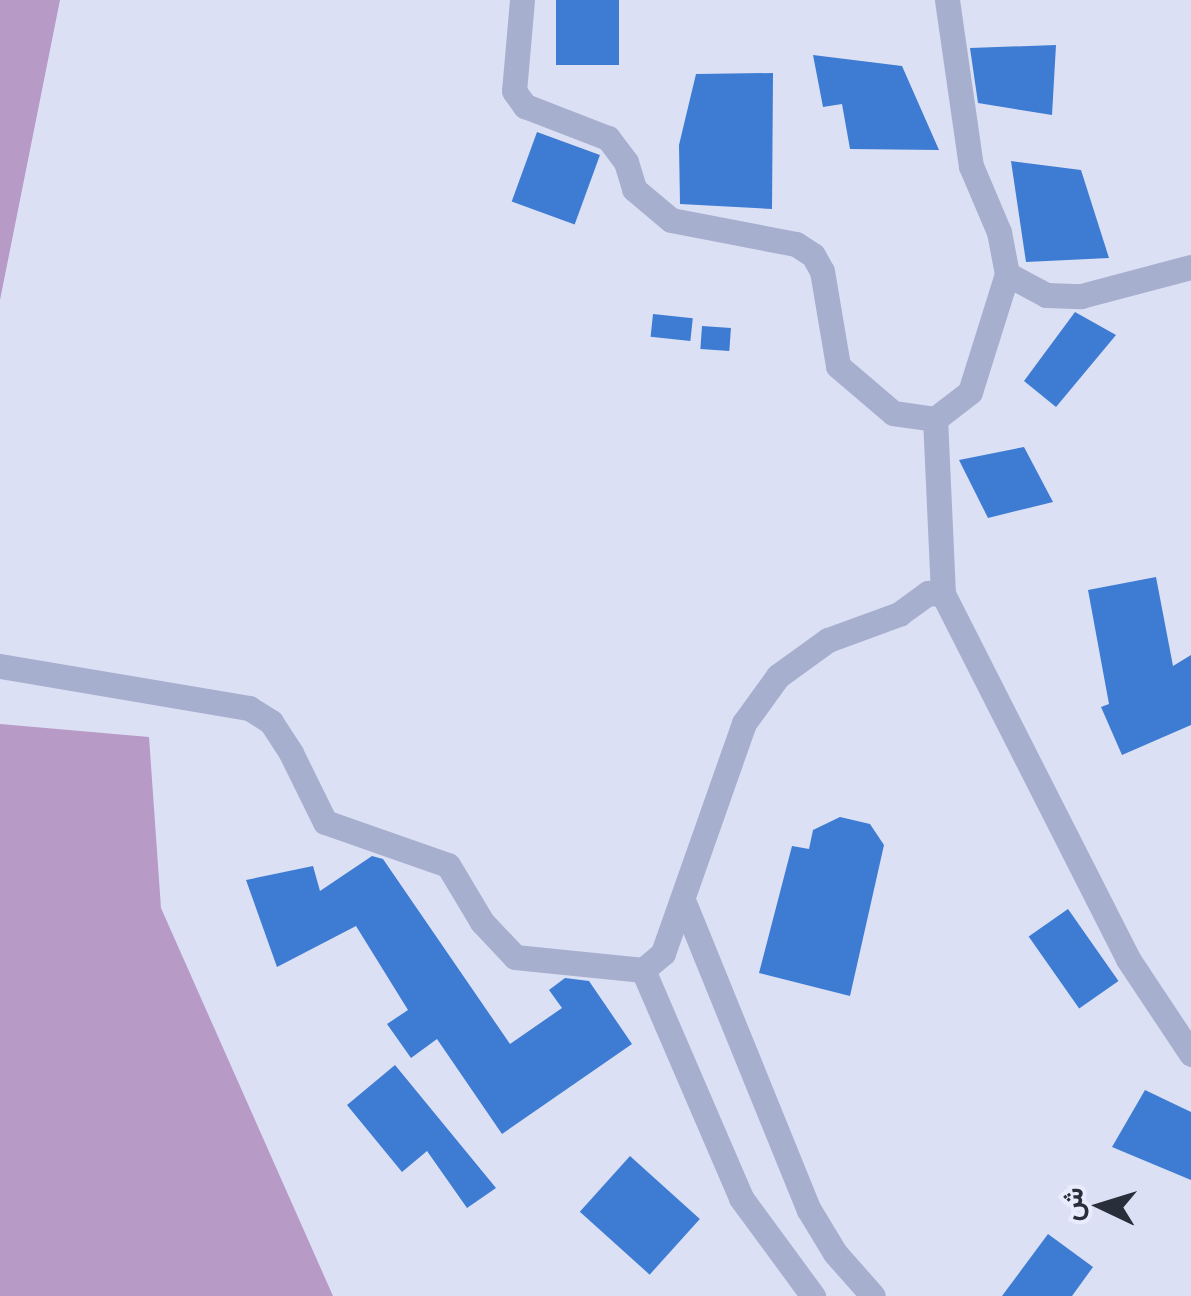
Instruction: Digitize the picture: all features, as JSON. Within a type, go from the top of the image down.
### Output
[{"type":"street","points":[[522,0],[514,92],[524,106],[608,138],[626,162],[634,189],[671,220],[796,244],[813,255],[822,271],[838,366],[894,413],[935,419],[970,392],[1007,274],[999,232],[970,166],[946,0]]},
{"type":"street","points":[[1007,274],[1046,296],[1080,296],[1191,268]]},
{"type":"street","points":[[935,419],[943,594],[1128,959],[1191,1054]]},
{"type":"street","points":[[0,666],[249,708],[270,722],[291,752],[326,822],[448,865],[482,922],[514,957],[643,970],[663,953],[685,905],[744,723],[778,676],[828,640],[899,614],[928,593],[943,594]]},
{"type":"street","points":[[685,905],[809,1210],[873,1296]]},
{"type":"street","points":[[643,970],[740,1198],[812,1296]]},
{"type":"shaded area","points":[[0,0],[60,0],[0,300]]},
{"type":"shaded area","points":[[0,724],[149,737],[161,908],[333,1296],[0,1296]]},
{"type":"building","points":[[556,0],[619,0],[619,65],[556,65]]},
{"type":"building","points":[[1056,45],[1052,115],[978,103],[970,48]]},
{"type":"building","points":[[813,55],[902,66],[939,150],[850,149],[842,104],[823,107]]},
{"type":"building","points":[[773,73],[772,209],[680,204],[679,145],[696,74]]},
{"type":"building","points":[[537,132],[600,155],[575,224],[512,202]]},
{"type":"building","points":[[1011,161],[1081,170],[1109,258],[1026,262]]},
{"type":"building","points":[[1075,312],[1116,335],[1056,407],[1024,381]]},
{"type":"building","points":[[653,314],[693,318],[690,341],[651,337]]},
{"type":"building","points":[[702,326],[731,328],[729,351],[700,349]]},
{"type":"building","points":[[1024,447],[1053,502],[988,518],[959,460]]},
{"type":"building","points":[[1156,577],[1173,666],[1191,655],[1191,725],[1122,755],[1101,707],[1109,704],[1088,590]]},
{"type":"building","points":[[840,817],[870,824],[884,845],[850,996],[759,973],[792,846],[809,849],[813,830]]},
{"type":"building","points":[[372,856],[383,859],[510,1044],[562,1008],[549,990],[565,978],[589,981],[632,1044],[502,1134],[437,1039],[411,1058],[387,1024],[408,1010],[356,926],[277,967],[246,880],[313,866],[320,891]]},
{"type":"building","points":[[1068,909],[1118,981],[1079,1009],[1029,937]]},
{"type":"building","points":[[395,1065],[496,1188],[467,1208],[427,1151],[402,1172],[347,1105]]},
{"type":"building","points":[[1145,1090],[1191,1112],[1191,1180],[1112,1147]]},
{"type":"building","points":[[630,1156],[700,1219],[650,1275],[580,1212]]},
{"type":"building","points":[[1048,1234],[1093,1267],[1072,1296],[1002,1296]]}]
